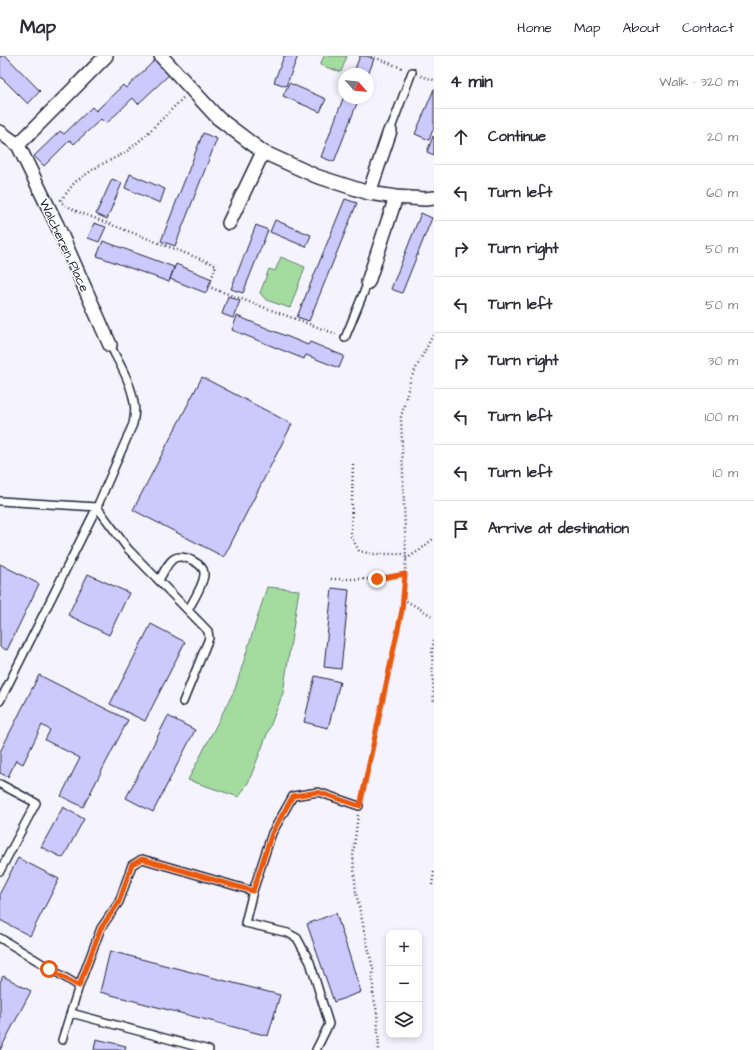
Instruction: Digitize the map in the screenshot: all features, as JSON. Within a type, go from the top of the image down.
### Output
[{"type":"street","points":[[18,145],[106,56]]},
{"type":"street","points":[[161,56],[218,118],[263,152],[316,176],[369,193],[396,197],[425,199],[434,198]]},
{"type":"street","points":[[369,193],[390,131]]},
{"type":"street","name":"Walcheren Place","points":[[0,132],[18,145],[57,225],[110,345]]},
{"type":"street","points":[[228,223],[263,152]]},
{"type":"street","points":[[368,282],[396,197]]},
{"type":"lane","points":[[390,131],[412,72]]},
{"type":"lane","points":[[345,338],[368,282]]},
{"type":"lane","points":[[0,701],[97,507],[132,424],[135,412],[134,402],[126,376],[110,345]]},
{"type":"lane","points":[[0,501],[97,507]]},
{"type":"lane","points":[[97,507],[128,549],[208,631],[210,638],[183,702]]},
{"type":"lane","points":[[159,580],[172,560],[176,557],[182,557],[202,567],[205,571],[204,578],[188,610]]},
{"type":"lane","points":[[0,784],[36,802],[0,871]]},
{"type":"lane","points":[[316,1050],[329,1024],[310,962],[297,938],[288,933],[244,923],[272,833],[293,796],[318,792],[360,806]]},
{"type":"lane","points":[[62,1040],[79,986],[101,928],[119,902],[132,864],[142,859],[253,891]]},
{"type":"lane","points":[[0,938],[79,986]]},
{"type":"lane","points":[[71,1013],[208,1050]]},
{"type":"path","points":[[192,90],[145,136],[125,153],[100,165],[75,182],[61,200],[62,203],[76,211],[216,265],[209,287],[345,338]]},
{"type":"path","points":[[379,1050],[377,1012],[373,994],[373,969],[356,893],[353,856],[360,806],[402,610],[406,554],[400,418],[411,378],[434,333]]},
{"type":"path","points":[[353,464],[351,536],[360,551],[372,554],[406,554]]},
{"type":"path","points":[[406,560],[434,538]]},
{"type":"path","points":[[331,579],[377,579],[405,574]]},
{"type":"path","points":[[403,599],[434,617]]},
{"type":"path","points":[[434,640],[432,651],[434,703]]},
{"type":"path","points":[[432,885],[434,872]]},
{"type":"green space","points":[[324,56],[347,56],[342,68],[338,68],[338,71],[320,65]]},
{"type":"green space","points":[[281,257],[305,267],[290,308],[266,300],[260,293],[269,269],[275,271]]},
{"type":"green space","points":[[267,587],[299,590],[283,693],[249,781],[239,797],[188,780],[235,689]]},
{"type":"building","points":[[0,56],[6,56],[40,91],[28,104],[0,76]]},
{"type":"building","points":[[284,56],[298,56],[286,86],[274,82]]},
{"type":"building","points":[[360,56],[367,56],[374,59],[371,68],[355,68]]},
{"type":"building","points":[[156,59],[170,74],[138,104],[133,98],[106,124],[101,119],[74,144],[70,140],[44,166],[34,156],[60,131],[64,134],[92,107],[96,111],[123,85],[126,88]]},
{"type":"building","points":[[289,83],[326,99],[320,112],[283,96]]},
{"type":"building","points":[[434,89],[434,127],[429,140],[415,134]]},
{"type":"building","points":[[341,104],[357,104],[334,162],[321,157]]},
{"type":"building","points":[[203,133],[217,139],[175,246],[161,241]]},
{"type":"building","points":[[433,136],[434,137],[434,155],[427,152]]},
{"type":"building","points":[[130,174],[165,189],[160,203],[125,188]]},
{"type":"building","points":[[112,179],[122,183],[107,219],[96,214]]},
{"type":"building","points":[[345,199],[357,203],[309,321],[297,317]]},
{"type":"building","points":[[421,213],[432,218],[402,293],[391,289]]},
{"type":"building","points":[[275,220],[311,235],[306,247],[270,232]]},
{"type":"building","points":[[94,223],[106,227],[99,242],[88,238]]},
{"type":"building","points":[[256,225],[268,230],[243,293],[231,289]]},
{"type":"building","points":[[103,241],[174,267],[169,282],[97,256]]},
{"type":"building","points":[[176,264],[212,279],[206,293],[170,279]]},
{"type":"building","points":[[228,296],[240,301],[233,318],[222,314]]},
{"type":"building","points":[[237,316],[308,345],[310,342],[344,356],[339,368],[306,355],[304,359],[232,330]]},
{"type":"building","points":[[202,377],[292,424],[224,557],[133,510]]},
{"type":"building","points":[[0,564],[39,584],[7,650],[0,647]]},
{"type":"building","points":[[88,574],[129,593],[109,635],[68,615]]},
{"type":"building","points":[[332,588],[349,590],[341,669],[324,667]]},
{"type":"building","points":[[151,624],[185,642],[145,721],[110,704]]},
{"type":"building","points":[[39,675],[128,720],[83,807],[61,796],[80,758],[45,740],[50,730],[42,725],[23,764],[16,760],[8,777],[0,773],[0,752]]},
{"type":"building","points":[[315,676],[340,682],[328,728],[304,722]]},
{"type":"building","points":[[168,716],[195,730],[153,812],[126,798]]},
{"type":"building","points":[[63,807],[84,819],[63,858],[41,847]]},
{"type":"building","points":[[18,858],[59,879],[30,936],[0,920],[0,893]]},
{"type":"building","points":[[336,913],[361,992],[334,1002],[307,924]]},
{"type":"building","points":[[110,951],[280,995],[268,1036],[100,992]]},
{"type":"building","points":[[3,976],[31,991],[0,1050],[0,982]]},
{"type":"building","points":[[96,1039],[126,1046],[125,1050],[94,1050]]},
{"type":"route","points":[[49,969],[79,986],[101,928],[119,902],[132,864],[142,859],[253,891],[272,833],[293,796],[318,792],[360,806],[402,610],[405,574],[377,579]]}]
